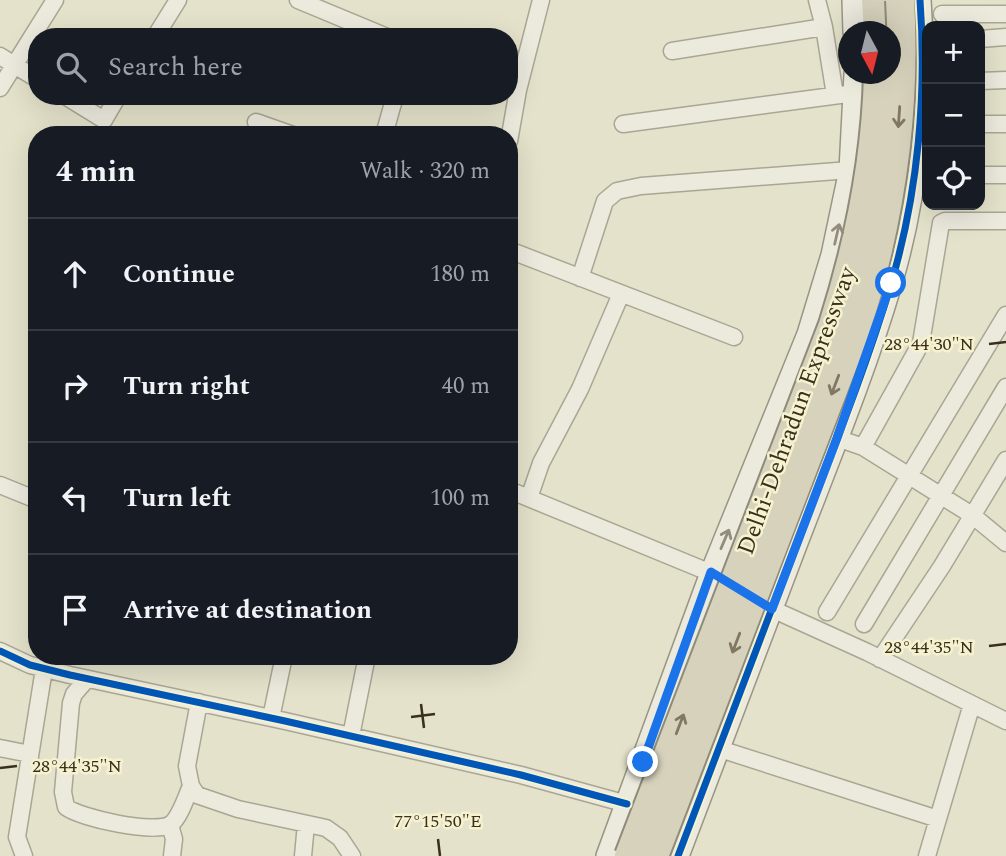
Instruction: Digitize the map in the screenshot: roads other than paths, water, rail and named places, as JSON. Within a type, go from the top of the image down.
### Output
[{"type":"highway","points":[[876,0],[877,21]]},
{"type":"highway","name":"Delhi-Dehradun Expressway","points":[[654,856],[868,293],[887,214],[898,136],[902,60],[900,0]]},
{"type":"highway","name":"Delhi-Dehradun Expressway","points":[[629,856],[836,316],[856,248],[864,209],[875,134],[878,84]]},
{"type":"street","points":[[33,28],[55,0]]},
{"type":"street","points":[[161,28],[178,0]]},
{"type":"street","points":[[298,0],[365,28]]},
{"type":"street","points":[[518,76],[541,0]]},
{"type":"street","points":[[607,856],[711,572],[808,334],[832,255],[850,170],[848,87],[824,27],[817,0]]},
{"type":"street","points":[[853,0],[854,21]]},
{"type":"street","points":[[920,0],[923,84]]},
{"type":"street","points":[[942,13],[1006,14]]},
{"type":"street","points":[[672,51],[824,27]]},
{"type":"street","points":[[0,88],[7,61],[28,34]]},
{"type":"street","points":[[985,39],[1006,37]]},
{"type":"street","points":[[7,61],[28,74]]},
{"type":"street","points":[[985,81],[1006,79]]},
{"type":"street","points":[[623,124],[848,87]]},
{"type":"street","points":[[80,105],[104,120],[113,105]]},
{"type":"street","points":[[387,126],[392,105]]},
{"type":"street","points":[[510,126],[512,105]]},
{"type":"street","points":[[256,122],[267,126]]},
{"type":"street","points":[[985,124],[1006,124]]},
{"type":"street","points":[[678,856],[837,438],[891,283],[922,139]]},
{"type":"street","points":[[580,278],[605,201],[617,191],[641,186],[850,170]]},
{"type":"street","points":[[985,175],[1006,175]]},
{"type":"street","points":[[863,447],[921,343],[941,223],[1006,221]]},
{"type":"street","points":[[518,254],[734,337]]},
{"type":"street","points":[[528,498],[541,463],[580,389],[621,294]]},
{"type":"street","points":[[827,612],[1006,316]]},
{"type":"street","points":[[864,624],[1006,387]]},
{"type":"street","points":[[837,438],[863,447],[909,475],[972,515],[1006,544]]},
{"type":"street","points":[[880,659],[942,566],[1006,460]]},
{"type":"street","points":[[0,485],[28,496]]},
{"type":"street","points":[[518,494],[711,572],[772,609],[1006,721]]},
{"type":"street","points":[[0,650],[28,664]]},
{"type":"street","points":[[30,665],[521,775],[627,804]]},
{"type":"street","points":[[271,718],[282,665]]},
{"type":"street","points":[[351,736],[365,665]]},
{"type":"street","points":[[24,856],[17,837],[44,669]]},
{"type":"street","points":[[87,679],[74,694],[71,704],[63,792],[66,807],[74,813],[93,818],[158,828],[174,822],[191,786]]},
{"type":"street","points":[[199,702],[187,766],[191,786],[197,795],[210,801],[317,825],[334,833],[352,856]]},
{"type":"street","points":[[927,856],[972,704]]},
{"type":"street","points":[[0,748],[30,754]]},
{"type":"street","points":[[720,749],[938,819]]},
{"type":"street","points":[[303,856],[306,824]]},
{"type":"street","points":[[170,825],[174,839],[172,856]]}]
